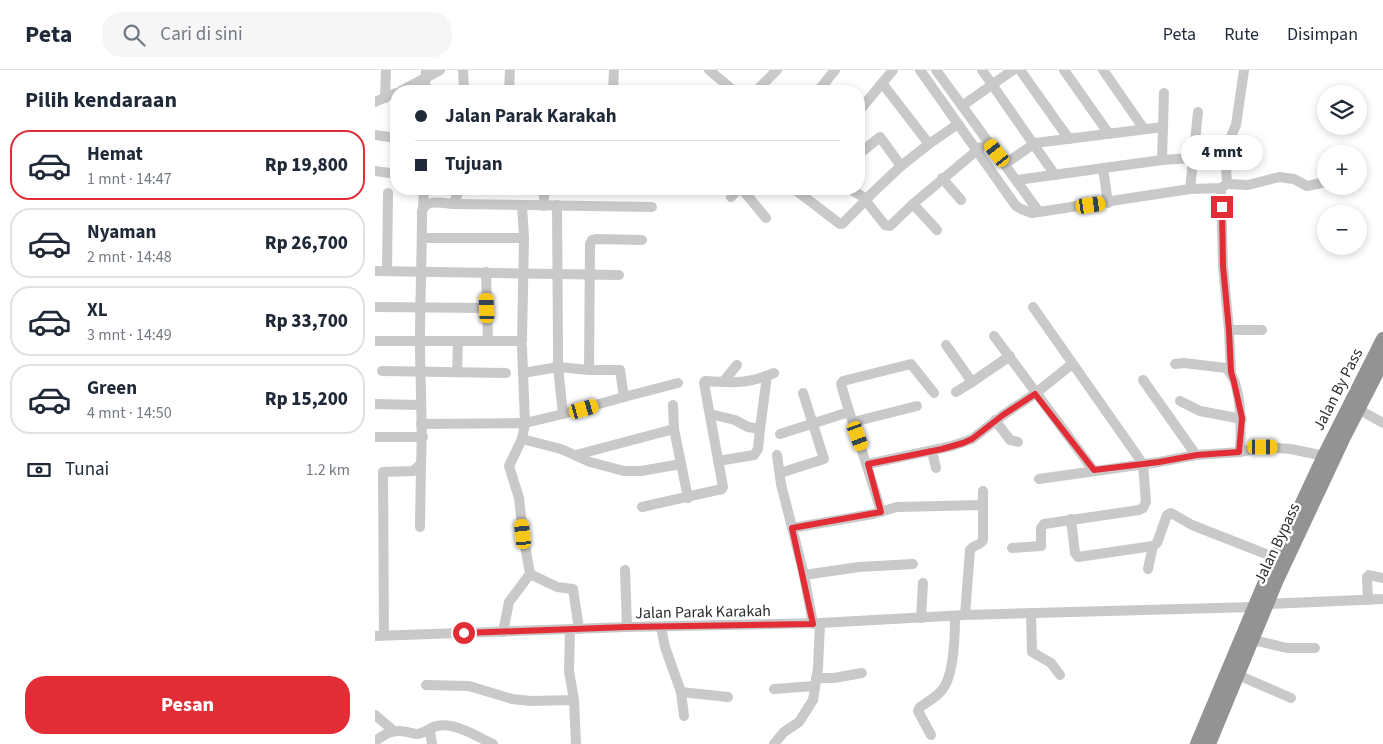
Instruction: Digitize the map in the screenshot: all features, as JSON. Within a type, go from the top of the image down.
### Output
[{"type":"highway","name":"Jalan By Pass","points":[[1324,456],[1383,338]]},
{"type":"highway","name":"Jalan Bypass","points":[[1261,605],[1383,361]]},
{"type":"highway","name":"Jalan Bypass","points":[[1209,744],[1253,640],[1261,605],[1276,558],[1324,456]]},
{"type":"highway","points":[[1197,744],[1261,605]]},
{"type":"street","points":[[385,98],[386,70]]},
{"type":"street","points":[[410,85],[426,74],[440,70]]},
{"type":"street","points":[[463,70],[464,85]]},
{"type":"street","points":[[509,85],[510,70]]},
{"type":"street","points":[[613,85],[614,70]]},
{"type":"street","points":[[709,70],[727,85]]},
{"type":"street","points":[[762,85],[776,70]]},
{"type":"street","points":[[823,85],[835,70]]},
{"type":"street","points":[[865,104],[893,70]]},
{"type":"street","points":[[920,70],[1017,206],[1027,212],[1108,203],[1190,189],[1248,185],[1279,177],[1294,179],[1307,186],[1317,184]]},
{"type":"street","points":[[936,70],[1039,212]]},
{"type":"street","points":[[982,70],[1035,143],[1055,175]]},
{"type":"street","points":[[962,106],[1013,70]]},
{"type":"street","points":[[1020,70],[1069,139]]},
{"type":"street","points":[[1064,70],[1109,134]]},
{"type":"street","points":[[1103,70],[1144,129]]},
{"type":"street","points":[[1239,452],[1242,418],[1231,372],[1223,266],[1224,186],[1229,156],[1229,141],[1236,125],[1244,70]]},
{"type":"street","points":[[883,83],[929,144]]},
{"type":"street","points":[[1162,160],[1164,93]]},
{"type":"street","points":[[375,102],[390,96]]},
{"type":"street","points":[[1190,189],[1198,112]]},
{"type":"street","points":[[802,195],[842,224],[901,166],[958,124]]},
{"type":"street","points":[[1005,164],[1035,143],[1163,127]]},
{"type":"street","points":[[375,136],[390,137]]},
{"type":"street","points":[[865,148],[880,137],[901,166]]},
{"type":"street","points":[[860,195],[868,198],[887,226],[890,226],[942,178],[976,149],[988,142]]},
{"type":"street","points":[[1017,180],[1162,160],[1193,158]]},
{"type":"street","points":[[1103,168],[1108,203]]},
{"type":"street","points":[[375,171],[390,173]]},
{"type":"street","points":[[942,178],[961,200]]},
{"type":"street","points":[[387,271],[388,193]]},
{"type":"street","points":[[420,526],[423,437],[420,405],[420,341],[423,195]]},
{"type":"street","points":[[453,204],[457,195]]},
{"type":"street","points":[[544,206],[545,195]]},
{"type":"street","points":[[741,195],[766,218]]},
{"type":"street","points":[[423,206],[427,203],[652,207]]},
{"type":"street","points":[[913,204],[937,230]]},
{"type":"street","points":[[375,341],[522,341],[524,238],[522,205]]},
{"type":"street","points":[[557,205],[558,367],[563,414]]},
{"type":"street","points":[[422,238],[524,238]]},
{"type":"street","points":[[589,370],[588,275],[590,244],[592,240],[596,239],[642,240]]},
{"type":"street","points":[[375,271],[619,275]]},
{"type":"street","points":[[486,272],[487,340]]},
{"type":"street","points":[[375,307],[487,308]]},
{"type":"street","points":[[1012,548],[1039,547],[1041,543],[1041,528],[1044,524],[1139,510],[1143,508],[1146,502],[1143,464],[1033,307]]},
{"type":"street","points":[[1229,330],[1262,330]]},
{"type":"street","points":[[994,336],[1010,356],[1035,394],[1094,470]]},
{"type":"street","points":[[457,341],[457,372]]},
{"type":"street","points":[[946,345],[971,382]]},
{"type":"street","points":[[503,632],[509,602],[530,574],[519,498],[509,466],[522,439],[525,423],[522,347]]},
{"type":"street","points":[[956,392],[1010,356]]},
{"type":"street","points":[[1175,364],[1184,363],[1226,368],[1231,372]]},
{"type":"street","points":[[881,512],[868,464],[841,384],[843,381],[911,364],[934,393]]},
{"type":"street","points":[[868,464],[932,451],[972,439],[995,420],[1035,394],[1072,364]]},
{"type":"street","points":[[723,382],[737,365]]},
{"type":"street","points":[[523,372],[558,367],[620,370],[625,397]]},
{"type":"street","points":[[382,371],[506,373]]},
{"type":"street","points":[[642,507],[688,498],[723,488],[718,461],[710,414],[704,383],[754,381],[771,374],[756,454],[718,461]]},
{"type":"street","points":[[1143,380],[1197,455]]},
{"type":"street","points":[[421,424],[525,423],[678,383]]},
{"type":"street","points":[[780,473],[824,459],[803,394]]},
{"type":"street","points":[[1180,401],[1200,411],[1242,418]]},
{"type":"street","points":[[375,404],[420,405]]},
{"type":"street","points":[[673,405],[674,429],[688,498]]},
{"type":"street","points":[[780,434],[813,423],[917,406]]},
{"type":"street","points":[[1358,409],[1383,423]]},
{"type":"street","points":[[710,414],[735,420],[748,427],[760,430]]},
{"type":"street","points":[[995,420],[1010,440],[1018,442]]},
{"type":"street","points":[[576,455],[674,429]]},
{"type":"street","points":[[375,437],[423,437]]},
{"type":"street","points":[[522,439],[576,455],[590,462],[632,472],[681,464]]},
{"type":"street","points":[[1039,479],[1197,455],[1239,452],[1263,447],[1278,447],[1324,456]]},
{"type":"street","points":[[932,451],[936,468]]},
{"type":"street","points":[[774,744],[784,732],[799,722],[813,700],[816,682],[817,624],[803,575],[777,455]]},
{"type":"street","points":[[380,635],[379,472],[413,471],[421,464]]},
{"type":"street","points":[[931,735],[919,711],[920,707],[942,690],[948,680],[971,550],[972,547],[981,544],[983,540],[983,491]]},
{"type":"street","points":[[792,528],[881,512],[897,507],[982,505]]},
{"type":"street","points":[[1071,520],[1075,553],[1078,557],[1153,546],[1157,543],[1167,515],[1171,512],[1199,528],[1276,558]]},
{"type":"street","points":[[1148,569],[1153,546]]},
{"type":"street","points":[[803,575],[859,566],[913,564]]},
{"type":"street","points":[[625,570],[627,627]]},
{"type":"street","points":[[530,574],[557,587],[573,589],[574,629],[569,671],[576,744]]},
{"type":"street","points":[[1368,600],[1367,577],[1382,578]]},
{"type":"street","points":[[921,618],[923,583]]},
{"type":"street","name":"Jalan Parak Karakah","points":[[380,635],[627,627],[817,624],[1001,614],[1383,600]]},
{"type":"street","points":[[1031,613],[1032,652],[1051,663],[1059,675]]},
{"type":"street","points":[[661,627],[665,647],[681,692],[683,716]]},
{"type":"street","points":[[1253,640],[1287,648],[1315,648]]},
{"type":"street","points":[[774,688],[862,673]]},
{"type":"street","points":[[1239,675],[1291,698]]},
{"type":"street","points":[[426,686],[469,686],[512,699],[531,701],[573,700]]},
{"type":"street","points":[[681,692],[728,697]]},
{"type":"street","points":[[375,715],[394,731],[417,734],[430,731],[433,727],[439,725],[449,726],[471,739],[493,744]]},
{"type":"street","points":[[375,741],[394,731]]},
{"type":"street","points":[[430,731],[432,744]]},
{"type":"route","points":[[464,633],[627,627],[813,624],[792,528],[881,512],[868,464],[963,443],[972,439],[1003,415],[1035,394],[1094,470],[1197,455],[1239,452],[1242,418],[1231,372],[1223,266],[1222,207]]}]
